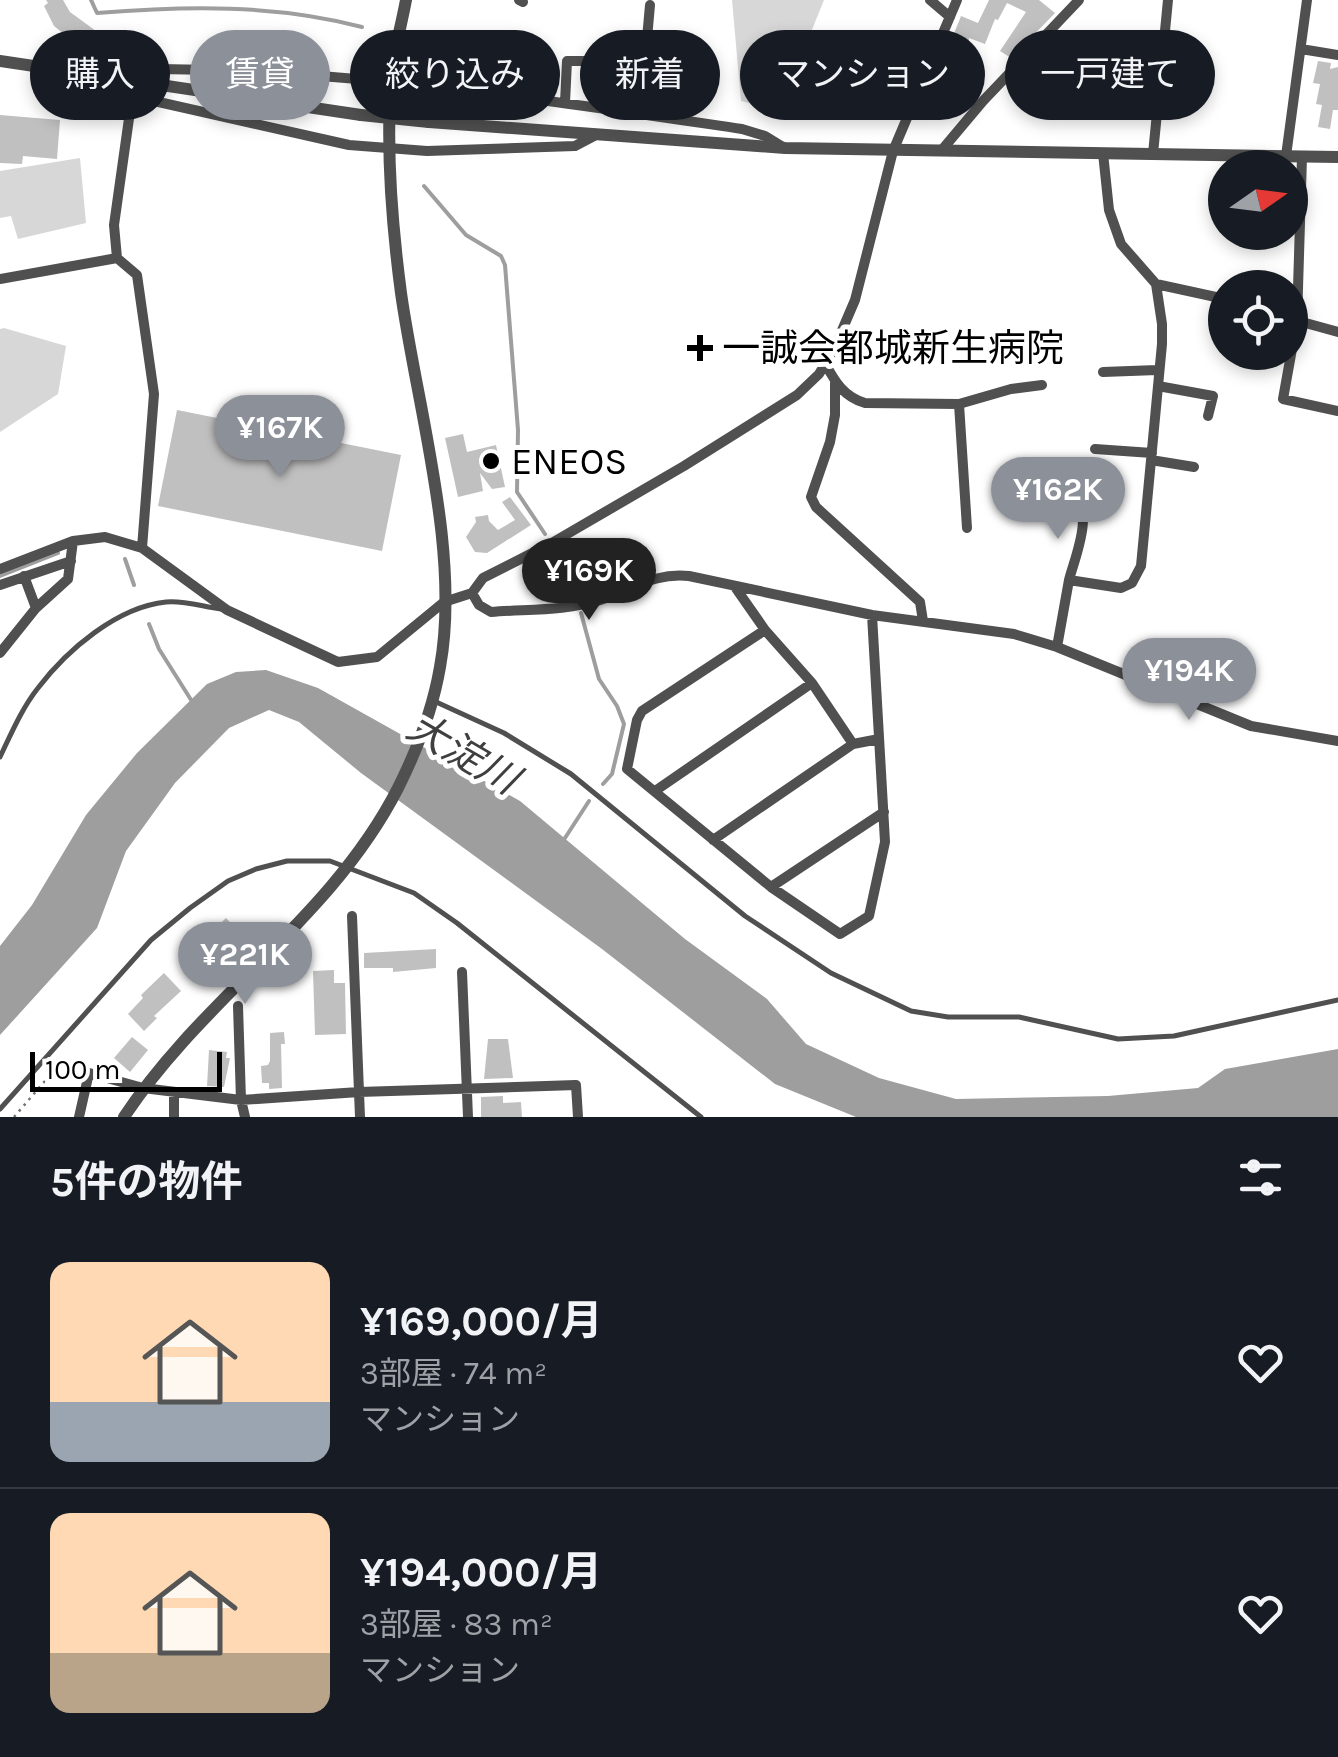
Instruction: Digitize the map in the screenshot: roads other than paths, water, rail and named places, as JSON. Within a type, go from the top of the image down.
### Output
[{"type":"street","points":[[401,30],[406,0]]},
{"type":"street","points":[[930,0],[950,16]]},
{"type":"street","points":[[0,569],[73,541],[105,538],[142,548],[227,610],[338,662],[377,657],[444,602],[472,593],[484,578],[668,476],[797,395],[825,363],[855,300],[894,152],[958,0]]},
{"type":"street","points":[[941,151],[982,101],[1079,0]]},
{"type":"street","points":[[1153,154],[1168,0]]},
{"type":"street","points":[[1287,150],[1307,0]]},
{"type":"street","points":[[565,103],[566,61],[646,61],[650,5]]},
{"type":"street","points":[[1300,49],[1338,55]]},
{"type":"street","points":[[0,60],[30,65]]},
{"type":"street","points":[[170,69],[350,80]]},
{"type":"street","points":[[170,93],[429,122],[785,148],[1208,155]]},
{"type":"street","points":[[170,99],[349,145],[428,151],[575,146],[594,136]]},
{"type":"street","points":[[560,102],[742,129],[785,148]]},
{"type":"street","points":[[129,120],[114,225],[117,258],[137,275],[154,394],[142,548]]},
{"type":"street","points":[[124,1117],[180,1042],[320,901],[349,865],[399,786],[431,704],[440,666],[444,602],[438,519],[401,292],[391,120]]},
{"type":"street","points":[[1069,580],[1121,588],[1132,584],[1140,566],[1158,386],[1162,324],[1156,284],[1120,244],[1110,210],[1103,153]]},
{"type":"street","points":[[1308,156],[1338,157]]},
{"type":"street","points":[[0,279],[117,258]]},
{"type":"street","points":[[1156,284],[1208,295]]},
{"type":"street","points":[[1308,324],[1338,332]]},
{"type":"street","points":[[825,363],[835,382],[852,399],[865,403],[959,404],[1011,389],[1042,385]]},
{"type":"street","points":[[1103,372],[1157,370]]},
{"type":"street","points":[[1287,370],[1283,399],[1338,411]]},
{"type":"street","points":[[835,382],[832,428],[811,497],[816,507],[920,602],[923,622]]},
{"type":"street","points":[[1158,386],[1213,396],[1208,416]]},
{"type":"street","points":[[959,404],[967,528]]},
{"type":"street","points":[[1096,449],[1194,467]]},
{"type":"street","points":[[1056,647],[1084,519],[1077,497],[1064,493]]},
{"type":"street","points":[[0,654],[36,608],[68,578],[73,541]]},
{"type":"street","points":[[0,585],[71,561]]},
{"type":"street","points":[[472,593],[479,606],[491,612],[577,606],[670,574],[872,615],[1014,634],[1056,647],[1250,726],[1338,741]]},
{"type":"street","points":[[24,576],[36,608]]},
{"type":"street","points":[[735,587],[764,630],[812,683],[853,744]]},
{"type":"street","points":[[764,630],[642,711],[627,769],[771,887],[840,934],[870,916],[886,842],[872,615]]},
{"type":"street","points":[[655,791],[812,683]]},
{"type":"street","points":[[713,840],[853,744],[879,739]]},
{"type":"street","points":[[771,887],[884,812]]},
{"type":"street","points":[[352,916],[360,1117]]},
{"type":"street","points":[[462,972],[468,1117]]},
{"type":"street","points":[[238,1006],[245,1117]]},
{"type":"street","points":[[79,1117],[89,1074],[143,1088],[241,1100],[359,1092],[576,1086],[578,1117]]},
{"type":"street","points":[[174,1092],[174,1117]]},
{"type":"lane","points":[[0,757],[37,689],[66,656],[95,632],[136,610],[168,601],[227,610]]},
{"type":"lane","points":[[431,704],[504,733],[571,774],[745,916],[831,973],[910,1012],[948,1017],[1018,1017],[1118,1039],[1174,1036],[1338,1000]]},
{"type":"lane","points":[[0,1110],[151,940],[228,880],[287,862],[330,861],[349,865],[414,893],[701,1117]]},
{"type":"waterway","points":[[91,0],[97,13],[230,9],[296,14],[362,27]]},
{"type":"waterway","points":[[424,186],[466,235],[501,256],[505,265],[518,430],[517,492],[545,534]]},
{"type":"waterway","points":[[0,576],[58,553]]},
{"type":"waterway","points":[[557,553],[577,595]]},
{"type":"waterway","points":[[125,559],[134,585]]},
{"type":"waterway","points":[[581,613],[599,679],[624,724],[612,774],[603,784]]},
{"type":"waterway","points":[[149,624],[159,649],[193,703]]},
{"type":"waterway","points":[[565,838],[589,801]]},
{"type":"place","name":"一誠会都城新生病院","points":[[700,348]]},
{"type":"place","name":"ENEOS","points":[[491,461]]},
{"type":"water label","name":"大淀川","points":[[463,753]]}]
